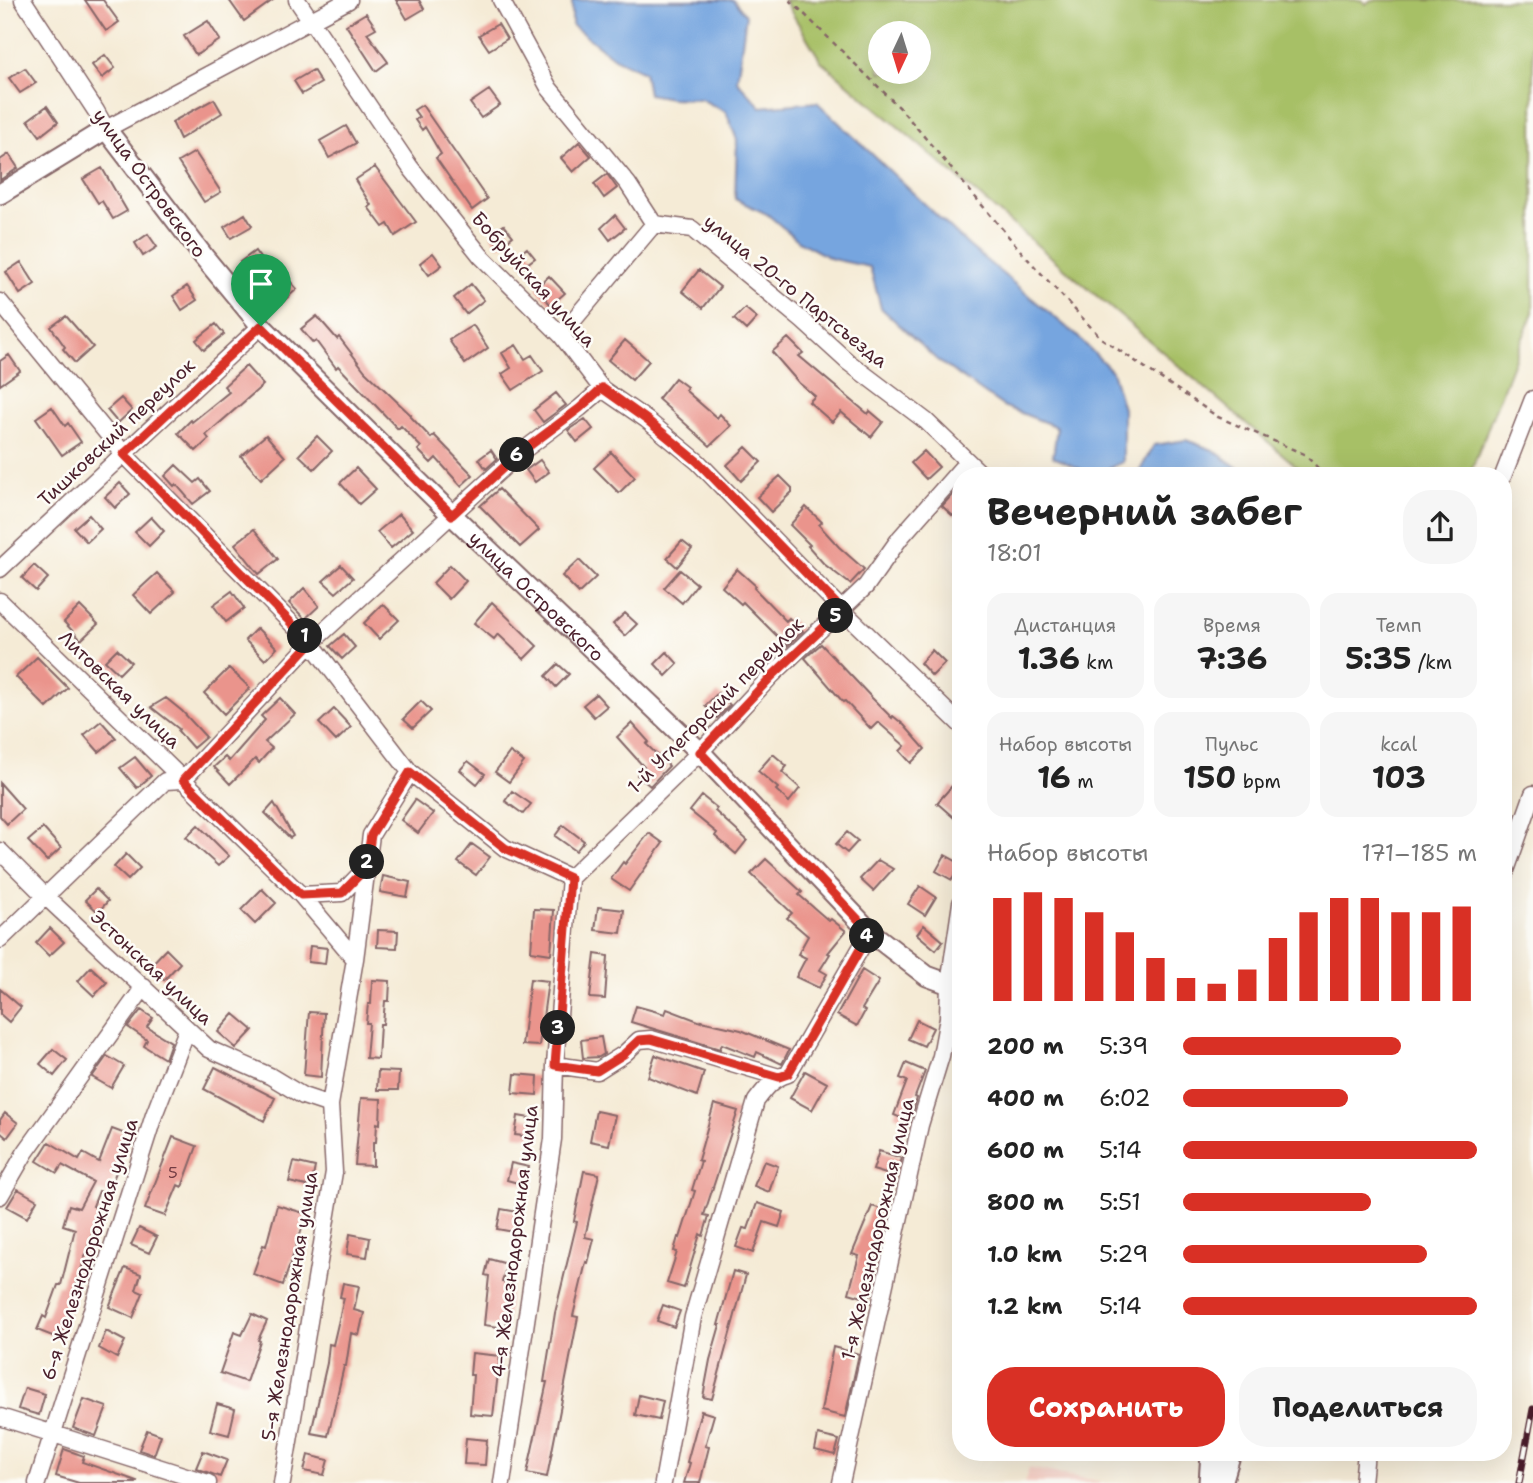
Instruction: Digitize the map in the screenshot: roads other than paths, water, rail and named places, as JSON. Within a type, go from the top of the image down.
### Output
[{"type":"street","name":"улица Островского","points":[[23,0],[106,129],[204,257],[261,326],[452,515],[700,752],[870,932],[927,976],[952,983]]},
{"type":"street","name":"Бобруйская улица","points":[[297,0],[410,167],[481,257],[561,335],[602,388],[647,420],[698,462],[842,610],[952,716]]},
{"type":"street","points":[[0,194],[106,129],[349,0]]},
{"type":"street","points":[[501,0],[549,88],[628,184],[654,224],[561,335]]},
{"type":"street","name":"улица 20-го Партсъезда","points":[[654,224],[692,229],[848,362],[926,421],[973,467]]},
{"type":"street","points":[[0,302],[124,454],[311,643],[410,772],[505,848],[570,878]]},
{"type":"street","name":"Тишковский переулок","points":[[0,569],[261,326]]},
{"type":"street","points":[[0,940],[165,781],[183,780],[311,643],[516,456],[602,388]]},
{"type":"street","points":[[1507,467],[1533,399]]},
{"type":"street","name":"1-й Углегорский переулок","points":[[963,467],[967,462]]},
{"type":"street","name":"1-й Углегорский переулок","points":[[570,878],[866,586],[900,538],[952,479]]},
{"type":"street","name":"Литовская улица","points":[[0,601],[301,895],[355,959]]},
{"type":"street","name":"5-я Железнодорожная улица","points":[[282,1483],[334,1172],[330,1105],[355,959],[371,835],[410,772]]},
{"type":"street","points":[[1512,854],[1533,794]]},
{"type":"street","name":"Эстонская улица","points":[[0,851],[209,1049],[270,1076],[303,1096],[330,1105]]},
{"type":"street","points":[[301,895],[342,893],[366,868]]},
{"type":"street","name":"4-я Железнодорожная улица","points":[[502,1483],[553,1139],[555,1065],[570,878]]},
{"type":"street","points":[[663,1483],[693,1317],[756,1101],[769,1084],[788,1074],[870,932]]},
{"type":"street","points":[[0,1196],[25,1153],[144,986]]},
{"type":"street","name":"1-я Железнодорожная улица","points":[[841,1483],[920,1125],[941,1056],[952,999]]},
{"type":"street","name":"6-я Железнодорожная улица","points":[[37,1483],[155,1115],[187,1030]]},
{"type":"street","points":[[555,1065],[597,1071],[624,1054],[639,1040],[651,1039],[779,1077]]},
{"type":"street","points":[[0,1417],[208,1483]]},
{"type":"street","points":[[1209,1483],[1210,1461]]},
{"type":"street","points":[[1222,1483],[1228,1461]]},
{"type":"street","points":[[1363,1483],[1365,1461]]},
{"type":"water","points":[[572,0],[733,0],[746,15],[737,81],[761,107],[817,102],[969,246],[1076,335],[1112,371],[1123,409],[1123,462],[1112,467],[1076,467],[1053,457],[1057,427],[1003,406],[937,360],[881,308],[870,267],[832,259],[800,242],[767,214],[735,199],[737,140],[726,112],[701,99],[648,94],[644,72],[614,58],[572,25]]},
{"type":"water","points":[[1186,440],[1213,450],[1237,467],[1142,467],[1154,445]]},
{"type":"railway","points":[[1519,1483],[1533,1409]]}]
